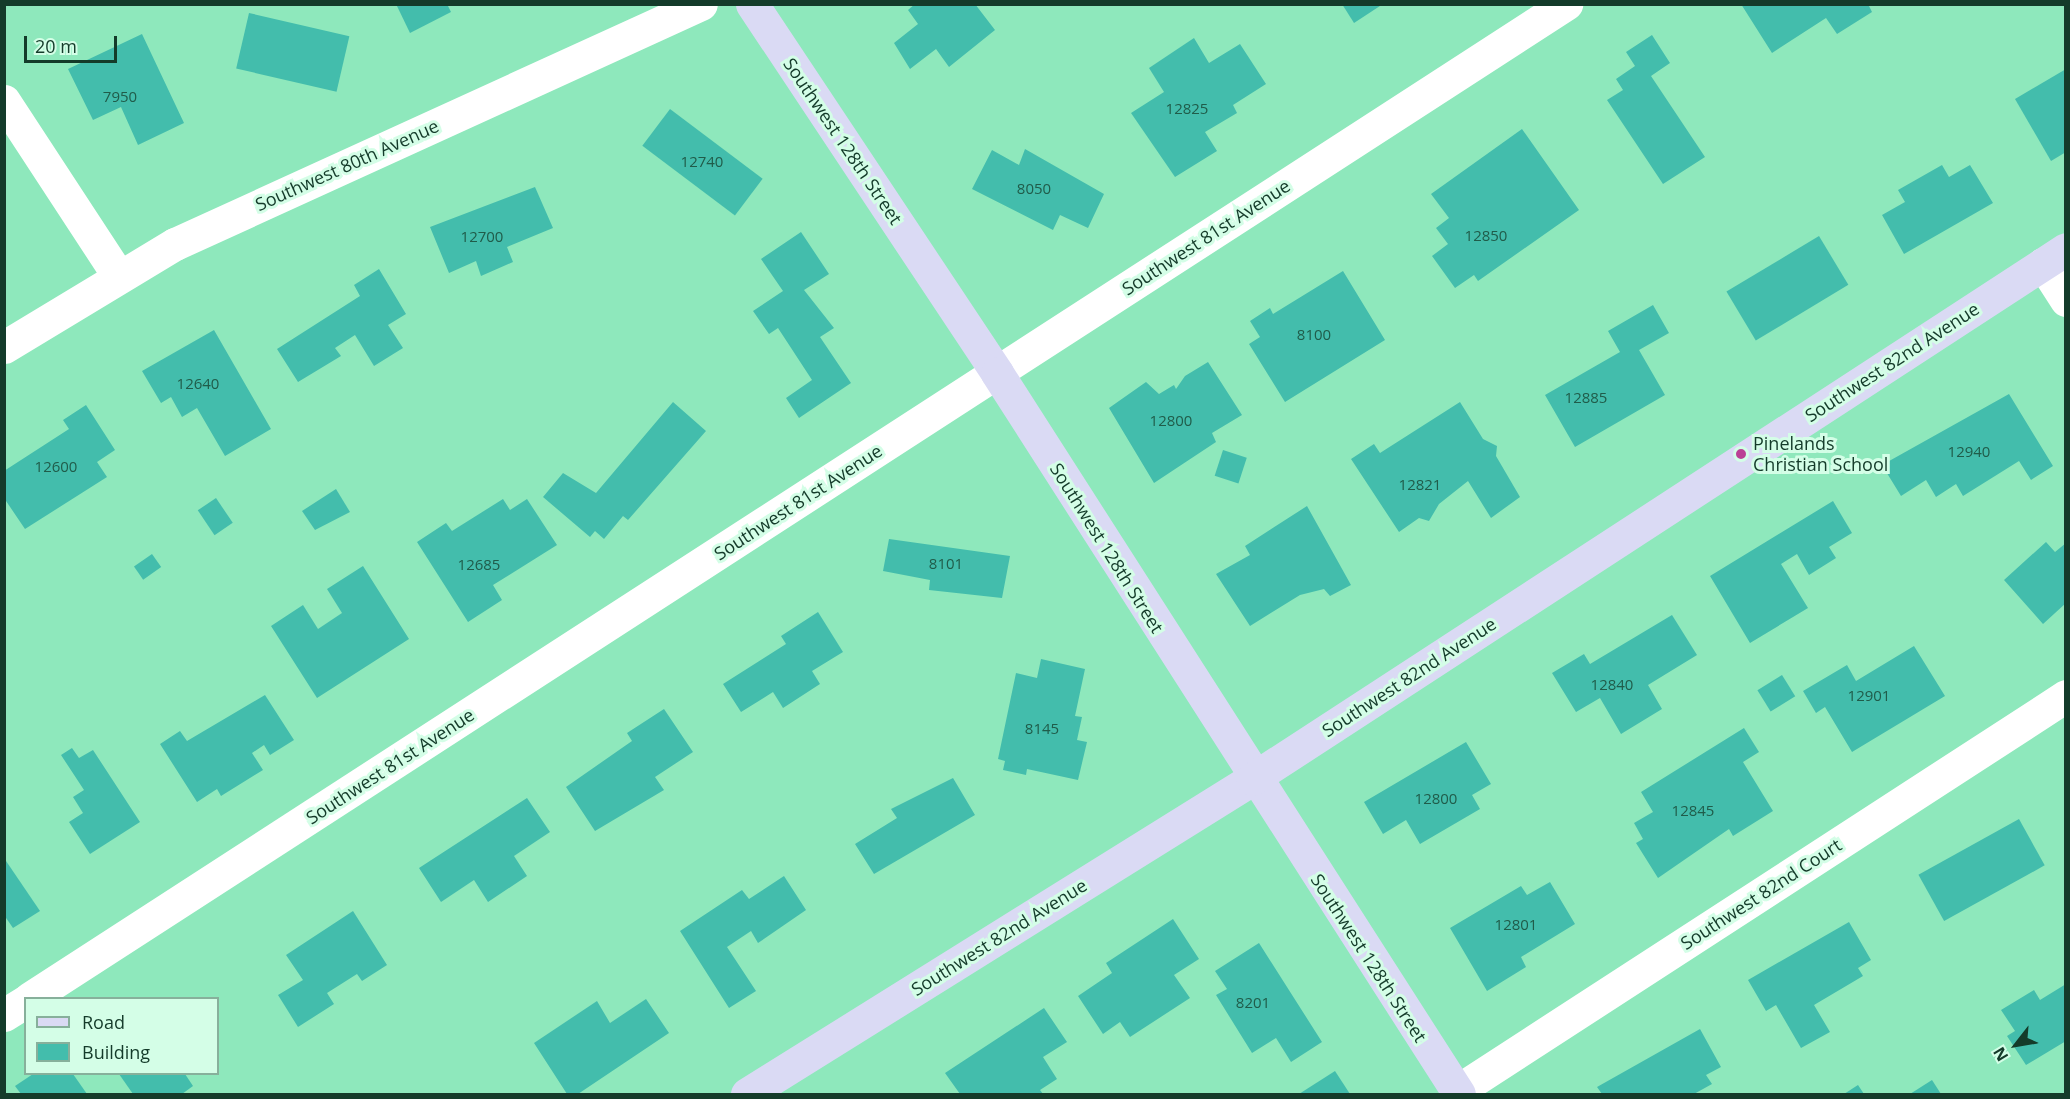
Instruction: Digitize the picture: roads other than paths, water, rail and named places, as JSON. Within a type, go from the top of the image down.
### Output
[{"type":"street","name":"Southwest 80th Avenue","points":[[4,347],[117,274],[701,4]]},
{"type":"street","name":"Southwest 128th Street","points":[[752,4],[998,373],[1252,779],[1458,1093]]},
{"type":"street","name":"Southwest 81st Avenue","points":[[33,997],[1566,4]]},
{"type":"street","points":[[4,101],[117,274]]},
{"type":"street","points":[[2054,257],[2066,300]]},
{"type":"street","name":"Southwest 82nd Avenue","points":[[747,1095],[1252,779],[2054,257]]},
{"type":"street","name":"Southwest 82nd Court","points":[[1458,1093],[2066,696]]},
{"type":"street","points":[[4,1015],[24,1002]]},
{"type":"place","name":"Pinelands Christian School","points":[[1741,454]]}]
